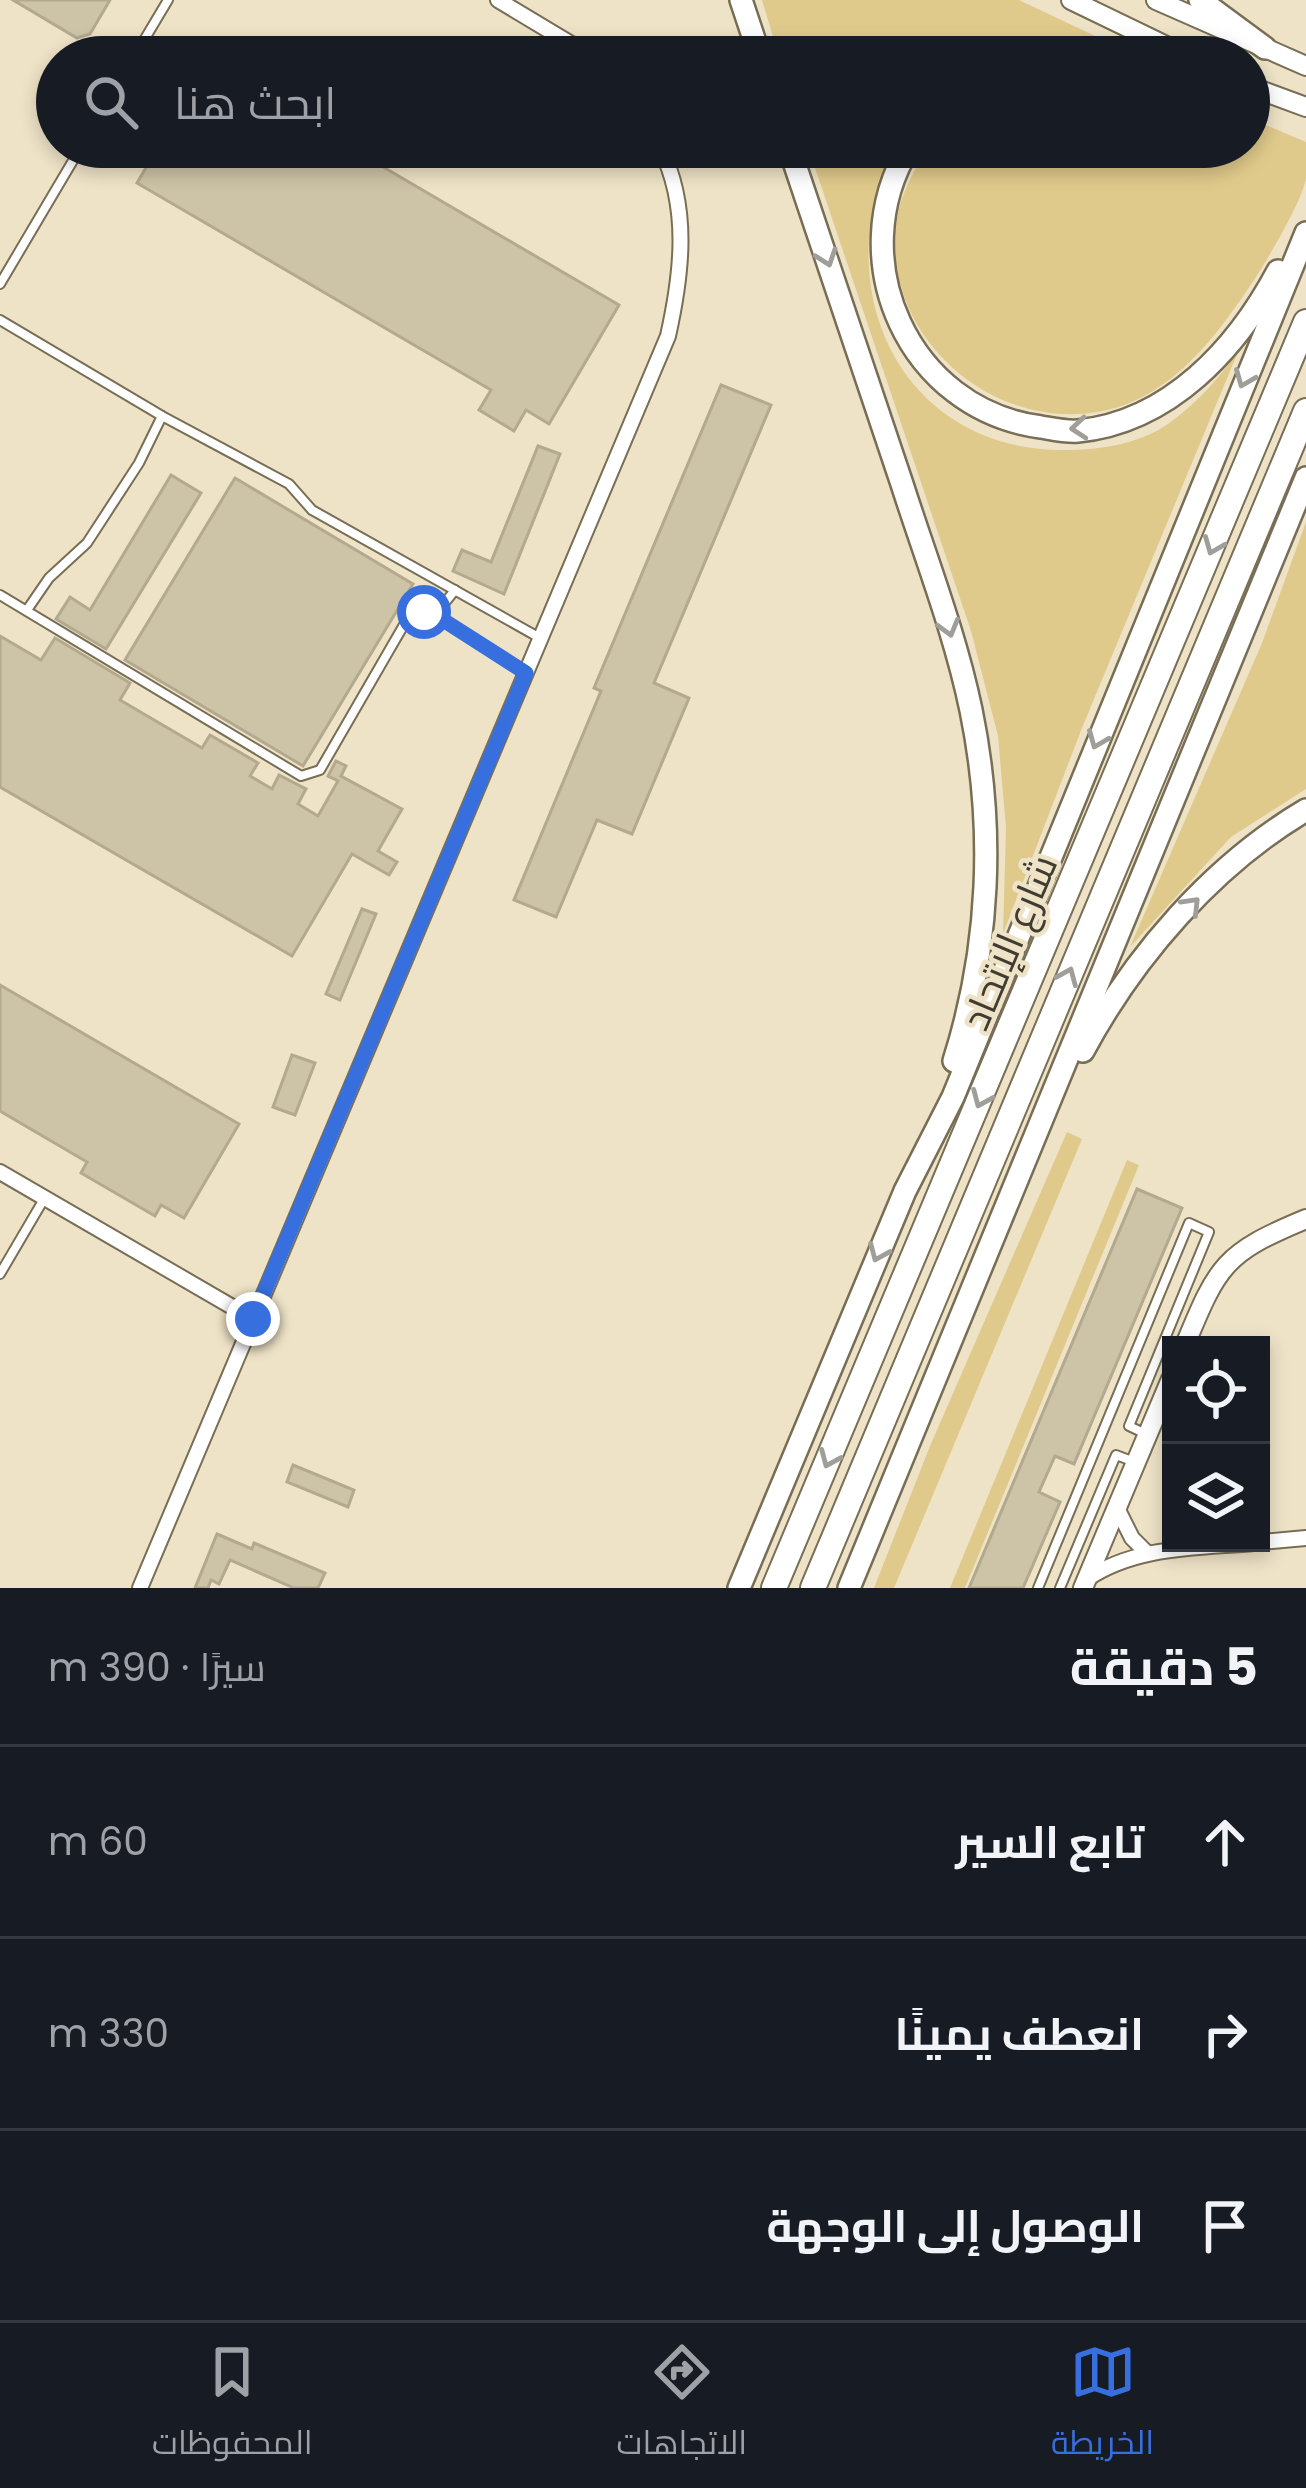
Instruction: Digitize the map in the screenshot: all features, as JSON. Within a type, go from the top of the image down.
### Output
[{"type":"highway","name":"شارع الإتحاد","points":[[774,1588],[1306,322]]},
{"type":"highway","name":"شارع الإتحاد","points":[[813,1588],[1306,411]]},
{"type":"main road","points":[[741,0],[753,36]]},
{"type":"main road","points":[[1200,0],[1249,36]]},
{"type":"main road","points":[[739,1588],[948,1081],[980,957],[987,873],[984,794],[971,710],[948,623],[796,168]]},
{"type":"main road","points":[[900,168],[885,201],[880,247],[888,295],[916,354],[958,396],[1010,423],[1075,432],[1133,418],[1184,390],[1228,345],[1270,284],[1306,217]]},
{"type":"main road","points":[[905,1190],[953,1096],[1306,232]]},
{"type":"main road","points":[[849,1588],[1306,478]]},
{"type":"main road","points":[[1017,1180],[1094,1032],[1145,956],[1235,861],[1306,810]]},
{"type":"street","points":[[498,0],[558,36]]},
{"type":"street","points":[[1071,0],[1146,36]]},
{"type":"street","points":[[1156,0],[1238,36]]},
{"type":"street","points":[[1270,50],[1306,66]]},
{"type":"street","points":[[1270,94],[1306,107]]},
{"type":"street","points":[[140,1588],[668,336],[682,247],[676,196],[667,168]]},
{"type":"street","points":[[0,1172],[253,1319]]},
{"type":"street","points":[[1189,1336],[1221,1268],[1251,1244],[1306,1219]]},
{"type":"street","points":[[1085,1584],[1162,1400]]},
{"type":"street","points":[[1117,1508],[1132,1538],[1147,1553]]},
{"type":"street","points":[[1270,1542],[1306,1538]]},
{"type":"street","points":[[1085,1584],[1108,1565],[1162,1552]]},
{"type":"lane","points":[[147,36],[168,0]]},
{"type":"lane","points":[[0,284],[69,168]]},
{"type":"lane","points":[[0,320],[289,484],[312,510],[542,638]]},
{"type":"lane","points":[[26,610],[49,578],[87,543],[139,463],[162,416]]},
{"type":"lane","points":[[435,615],[455,590]]},
{"type":"lane","points":[[0,595],[306,777],[323,765],[405,623],[418,613],[435,615],[526,673]]},
{"type":"lane","points":[[0,1274],[44,1199]]},
{"type":"lane","points":[[1038,1588],[1189,1223],[1209,1232],[1129,1426],[1148,1434]]},
{"type":"lane","points":[[1060,1588],[1116,1455],[1136,1463]]},
{"type":"shaded area","points":[[762,0],[1019,0],[1095,36],[773,36]]},
{"type":"shaded area","points":[[1270,127],[1306,142],[1306,178],[1290,219],[1209,342],[1146,395],[1081,414],[1035,410],[993,395],[955,370],[925,337],[904,297],[895,252],[900,205],[916,168],[1270,168]]},
{"type":"shaded area","points":[[815,168],[886,168],[875,200],[869,253],[874,304],[891,350],[919,391],[957,422],[1006,443],[1063,450],[1117,445],[1156,431],[1178,416],[1238,352],[1082,728],[1003,934],[1006,828],[998,736],[971,631]]},
{"type":"shaded area","points":[[1306,522],[1306,789],[1231,837],[1130,947],[1262,643]]},
{"type":"shaded area","points":[[1067,1132],[1082,1139],[894,1588],[874,1588],[930,1446]]},
{"type":"shaded area","points":[[1127,1160],[1139,1165],[965,1588],[950,1588]]},
{"type":"building","points":[[13,0],[110,0],[90,34],[74,36]]},
{"type":"building","points":[[146,168],[385,168],[619,305],[549,424],[526,410],[514,431],[479,410],[491,390],[137,183]]},
{"type":"building","points":[[721,385],[771,405],[654,683],[689,698],[632,834],[597,820],[556,917],[514,900],[601,691],[594,688]]},
{"type":"building","points":[[538,446],[560,454],[504,594],[453,571],[462,550],[491,562]]},
{"type":"building","points":[[171,475],[201,493],[106,649],[56,619],[70,597],[90,610]]},
{"type":"building","points":[[235,478],[413,584],[303,766],[125,660]]},
{"type":"building","points":[[0,636],[41,660],[55,638],[130,683],[120,700],[202,748],[210,735],[258,763],[250,776],[272,789],[279,775],[306,789],[298,804],[318,816],[338,781],[328,776],[336,761],[346,766],[341,776],[402,809],[378,851],[397,862],[389,875],[352,854],[292,956],[0,787]]},
{"type":"building","points":[[362,909],[376,914],[340,1000],[326,994]]},
{"type":"building","points":[[0,985],[239,1124],[184,1218],[161,1205],[155,1216],[81,1173],[87,1162],[0,1111]]},
{"type":"building","points":[[292,1055],[315,1063],[295,1115],[273,1107]]},
{"type":"building","points":[[1137,1189],[1182,1208],[1074,1464],[1055,1456],[1039,1492],[1060,1502],[1023,1588],[969,1588]]},
{"type":"building","points":[[293,1465],[354,1490],[348,1507],[287,1482]]},
{"type":"building","points":[[217,1534],[252,1549],[254,1543],[325,1573],[318,1588],[294,1588],[230,1560],[219,1584],[211,1580],[208,1588],[195,1588]]},
{"type":"route","points":[[253,1319],[526,673],[424,612]]}]
